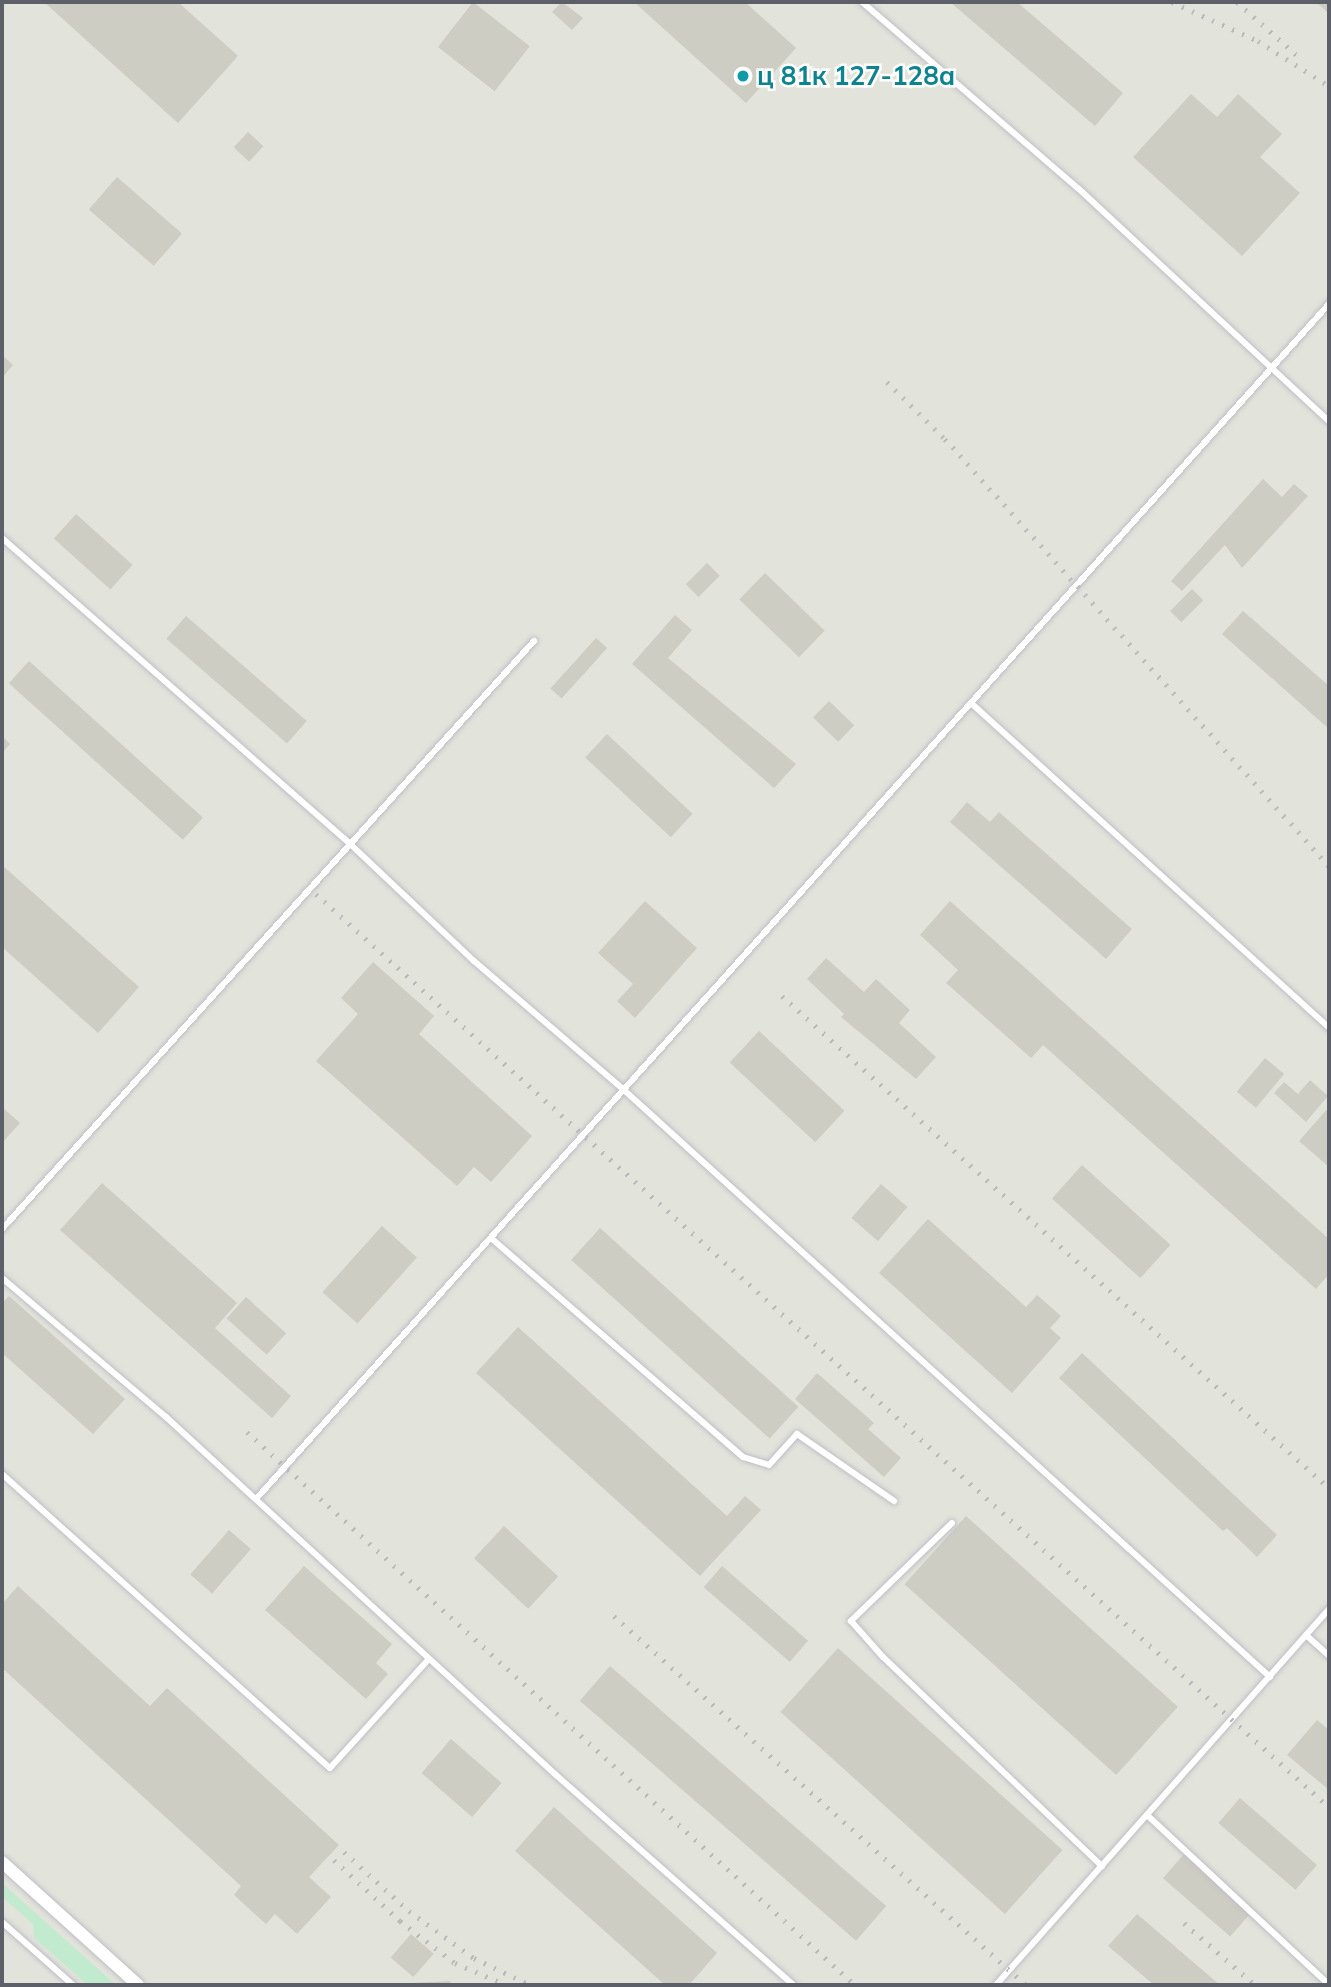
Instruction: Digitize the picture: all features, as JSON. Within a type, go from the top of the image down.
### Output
[{"type":"street","points":[[2,1862],[138,1985]]},
{"type":"lane","points":[[862,2],[1079,189],[1329,421]]},
{"type":"lane","points":[[256,1499],[1329,304]]},
{"type":"lane","points":[[2,538],[348,842],[474,961],[624,1090],[1269,1677]]},
{"type":"lane","points":[[2,1229],[348,842],[534,641]]},
{"type":"lane","points":[[971,703],[1329,1028]]},
{"type":"lane","points":[[491,1238],[743,1457],[769,1465],[797,1434],[894,1502]]},
{"type":"lane","points":[[2,1278],[256,1499],[428,1660],[793,1985]]},
{"type":"lane","points":[[2,1474],[330,1768],[428,1660]]},
{"type":"lane","points":[[952,1522],[851,1621],[883,1657],[1102,1866]]},
{"type":"lane","points":[[996,1985],[1329,1609]]},
{"type":"lane","points":[[1306,1635],[1329,1656]]},
{"type":"lane","points":[[1147,1815],[1329,1985]]},
{"type":"lane","points":[[2,1922],[73,1985]]},
{"type":"shaded area","points":[[2,2],[1329,2],[1329,1985],[2,1985]]},
{"type":"green space","points":[[2,1883],[116,1985],[88,1985],[34,1938],[33,1924],[2,1897]]},
{"type":"building","points":[[44,2],[178,2],[238,56],[178,123]]},
{"type":"building","points":[[473,2],[530,46],[495,91],[438,47]]},
{"type":"building","points":[[562,2],[583,18],[572,30],[552,12]]},
{"type":"building","name":"ц 81к 127-128а","points":[[634,2],[745,2],[796,48],[746,103]]},
{"type":"building","points":[[950,2],[1017,2],[1123,93],[1095,126]]},
{"type":"building","points":[[1316,2],[1329,2],[1329,14]]},
{"type":"building","points":[[1191,94],[1217,117],[1238,94],[1282,134],[1260,157],[1300,193],[1242,256],[1133,157]]},
{"type":"building","points":[[248,132],[263,146],[249,162],[234,147]]},
{"type":"building","points":[[117,177],[182,233],[154,266],[89,209]]},
{"type":"building","points":[[2,355],[13,365],[2,378]]},
{"type":"building","points":[[1263,479],[1282,497],[1294,484],[1308,496],[1242,568],[1225,545],[1182,591],[1171,581]]},
{"type":"building","points":[[76,514],[132,565],[110,589],[54,539]]},
{"type":"building","points":[[707,563],[720,576],[699,597],[686,584]]},
{"type":"building","points":[[765,573],[825,631],[799,657],[739,600]]},
{"type":"building","points":[[1192,589],[1203,600],[1181,622],[1170,611]]},
{"type":"building","points":[[1243,611],[1329,686],[1329,729],[1222,634]]},
{"type":"building","points":[[675,615],[692,630],[668,658],[796,764],[774,788],[632,664]]},
{"type":"building","points":[[186,616],[307,721],[287,744],[166,639]]},
{"type":"building","points":[[596,638],[607,648],[562,699],[550,689]]},
{"type":"building","points":[[29,661],[203,818],[183,840],[9,683]]},
{"type":"building","points":[[829,701],[854,725],[838,742],[813,718]]},
{"type":"building","points":[[607,734],[693,814],[671,837],[585,757]]},
{"type":"building","points":[[2,736],[10,744],[2,753]]},
{"type":"building","points":[[967,802],[990,822],[999,812],[1132,929],[1106,959],[950,822]]},
{"type":"building","points":[[2,865],[139,987],[98,1033],[2,947]]},
{"type":"building","points":[[645,901],[697,948],[635,1018],[617,1001],[633,984],[598,953]]},
{"type":"building","points":[[950,901],[1329,1239],[1329,1274],[1316,1289],[1043,1045],[1031,1058],[946,983],[958,970],[920,935]]},
{"type":"building","points":[[826,958],[864,992],[876,979],[910,1010],[899,1023],[936,1057],[916,1079],[841,1017],[844,1014],[807,979]]},
{"type":"building","points":[[373,962],[434,1016],[419,1034],[532,1136],[491,1182],[474,1167],[457,1186],[316,1061],[358,1014],[341,998]]},
{"type":"building","points":[[759,1031],[845,1111],[815,1142],[730,1062]]},
{"type":"building","points":[[1265,1058],[1284,1074],[1256,1108],[1237,1092]]},
{"type":"building","points":[[1310,1080],[1328,1096],[1306,1122],[1274,1093],[1284,1082],[1298,1094]]},
{"type":"building","points":[[2,1107],[20,1123],[2,1143]]},
{"type":"building","points":[[1329,1107],[1329,1167],[1299,1141]]},
{"type":"building","points":[[1082,1165],[1170,1245],[1140,1278],[1052,1198]]},
{"type":"building","points":[[102,1183],[237,1303],[215,1328],[291,1396],[272,1418],[60,1230]]},
{"type":"building","points":[[881,1184],[907,1207],[878,1241],[851,1218]]},
{"type":"building","points":[[928,1219],[1026,1307],[1037,1295],[1061,1316],[1050,1328],[1061,1338],[1012,1393],[879,1273]]},
{"type":"building","points":[[382,1226],[417,1257],[357,1324],[322,1292]]},
{"type":"building","points":[[600,1228],[798,1407],[770,1439],[571,1260]]},
{"type":"building","points":[[9,1296],[125,1399],[93,1434],[2,1353],[2,1303]]},
{"type":"building","points":[[246,1297],[286,1333],[267,1355],[227,1319]]},
{"type":"building","points":[[518,1327],[727,1516],[745,1496],[761,1510],[700,1576],[476,1373]]},
{"type":"building","points":[[1082,1353],[1277,1535],[1257,1557],[1227,1528],[1223,1531],[1059,1378]]},
{"type":"building","points":[[817,1373],[874,1423],[868,1429],[901,1458],[884,1477],[795,1399]]},
{"type":"building","points":[[966,1516],[1178,1707],[1116,1775],[904,1584]]},
{"type":"building","points":[[504,1526],[558,1576],[528,1609],[474,1558]]},
{"type":"building","points":[[229,1530],[251,1549],[212,1594],[190,1575]]},
{"type":"building","points":[[304,1566],[392,1644],[376,1663],[388,1674],[366,1699],[265,1610]]},
{"type":"building","points":[[722,1566],[808,1641],[790,1662],[704,1587]]},
{"type":"building","points":[[18,1586],[150,1706],[167,1688],[339,1845],[309,1877],[331,1897],[297,1934],[275,1914],[266,1924],[234,1895],[241,1886],[2,1668],[2,1604]]},
{"type":"building","points":[[838,1648],[1062,1850],[1005,1914],[780,1712]]},
{"type":"building","points":[[610,1666],[886,1906],[856,1941],[580,1701]]},
{"type":"building","points":[[1317,1720],[1329,1730],[1329,1790],[1287,1755]]},
{"type":"building","points":[[451,1739],[502,1783],[472,1817],[421,1773]]},
{"type":"building","points":[[1240,1798],[1317,1865],[1295,1890],[1218,1823]]},
{"type":"building","points":[[554,1807],[717,1953],[689,1985],[665,1985],[515,1851]]},
{"type":"building","points":[[1184,1854],[1251,1912],[1230,1937],[1163,1878]]},
{"type":"building","points":[[1137,1914],[1220,1985],[1154,1985],[1108,1946]]},
{"type":"building","points":[[411,1934],[434,1954],[413,1977],[391,1957]]},
{"type":"building","points":[[450,1981],[451,1985],[409,1985],[409,1983]]},
{"type":"railway","points":[[1172,2],[1258,41],[1329,86]]},
{"type":"railway","points":[[1237,2],[1301,59]]},
{"type":"railway","points":[[887,382],[945,439],[1329,866]]},
{"type":"railway","points":[[316,894],[1329,1807]]},
{"type":"railway","points":[[782,996],[1329,1488]]},
{"type":"railway","points":[[247,1432],[855,1985]]},
{"type":"railway","points":[[614,1616],[1026,1985]]},
{"type":"railway","points":[[344,1852],[409,1911],[474,1958],[530,1985]]},
{"type":"railway","points":[[334,1860],[400,1921],[455,1963],[506,1985]]},
{"type":"railway","points":[[1184,1923],[1255,1985]]},
{"type":"place","name":"ц 81к 127-128а","points":[[743,76]]}]
